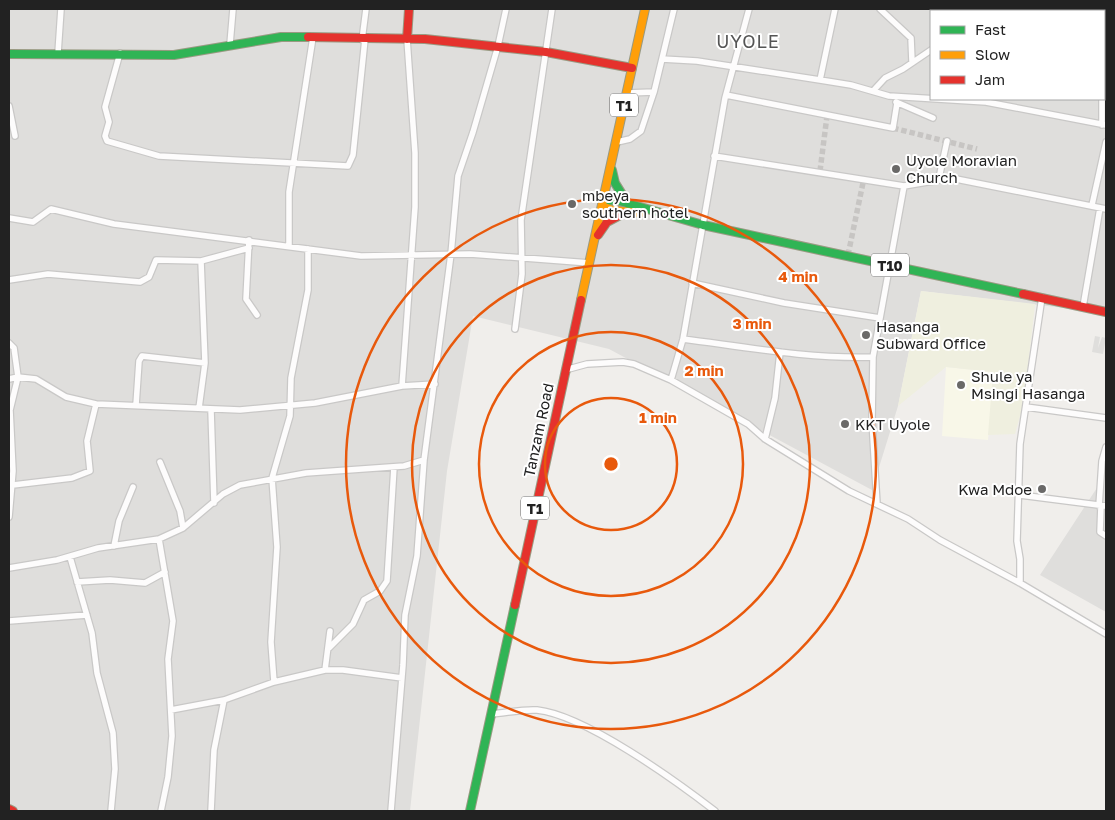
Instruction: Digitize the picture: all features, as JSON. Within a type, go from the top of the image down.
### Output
[{"type":"main road","points":[[407,39],[409,9]]},
{"type":"main road","name":"T1","points":[[603,203],[645,9]]},
{"type":"main road","points":[[9,54],[174,54],[275,37],[363,40],[407,39],[443,40],[546,52],[632,68]]},
{"type":"main road","points":[[595,241],[613,217],[629,208],[615,183],[611,167]]},
{"type":"main road","name":"T10","points":[[603,203],[612,210],[629,208],[1106,312]]},
{"type":"main road","name":"Tanzam Road","points":[[470,811],[603,203]]},
{"type":"main road","points":[[9,809],[14,811]]},
{"type":"street","points":[[58,53],[62,9]]},
{"type":"street","points":[[230,44],[233,9]]},
{"type":"street","points":[[120,53],[105,107],[109,122],[105,136],[108,141],[159,156],[348,166],[350,163],[366,9]]},
{"type":"street","points":[[391,811],[402,678],[404,621],[418,556],[424,460],[451,254],[458,176],[498,46],[506,9]]},
{"type":"street","points":[[515,330],[522,282],[521,220],[552,9]]},
{"type":"street","points":[[617,142],[630,139],[641,131],[654,92],[674,9]]},
{"type":"street","points":[[671,380],[683,339],[726,95],[749,9]]},
{"type":"street","points":[[820,80],[835,9]]},
{"type":"street","points":[[880,9],[911,38],[912,62]]},
{"type":"street","points":[[289,246],[288,206],[292,163],[312,38]]},
{"type":"street","points":[[402,386],[413,254],[415,153],[407,39]]},
{"type":"street","points":[[873,91],[885,78],[930,51]]},
{"type":"street","points":[[662,59],[734,66],[820,80],[889,96],[930,99]]},
{"type":"street","points":[[627,93],[654,92]]},
{"type":"street","points":[[726,95],[893,128],[898,103]]},
{"type":"street","points":[[889,96],[898,103],[933,118]]},
{"type":"street","points":[[954,100],[986,102],[1104,125],[1102,100]]},
{"type":"street","points":[[9,106],[15,136]]},
{"type":"street","points":[[939,178],[947,141]]},
{"type":"street","points":[[1092,206],[1106,142]]},
{"type":"street","points":[[714,156],[904,186],[939,178],[968,181],[1103,209],[1083,307]]},
{"type":"street","points":[[877,504],[872,421],[873,357],[888,265],[904,186]]},
{"type":"street","points":[[9,218],[33,222],[51,209],[114,224],[361,256],[451,254],[590,262]]},
{"type":"street","points":[[249,240],[246,299],[257,315]]},
{"type":"street","points":[[9,280],[48,274],[140,282],[149,278],[156,260],[201,261],[249,248]]},
{"type":"street","points":[[274,682],[271,642],[277,547],[272,478],[291,405],[291,378],[308,290],[308,249]]},
{"type":"street","points":[[199,408],[205,363],[201,261]]},
{"type":"street","points":[[692,283],[784,303],[880,318]]},
{"type":"street","points":[[1020,583],[1020,559],[1017,541],[1020,496],[1020,444],[1042,298]]},
{"type":"street","points":[[683,339],[780,352],[853,358],[873,357]]},
{"type":"street","points":[[9,343],[14,348],[18,377],[9,423],[13,485],[9,517]]},
{"type":"street","points":[[765,439],[775,398],[780,352]]},
{"type":"street","points":[[136,405],[139,361],[142,356],[205,363]]},
{"type":"street","points":[[565,370],[587,364],[623,362],[634,364],[671,380],[748,424],[765,439],[849,491],[908,519],[940,540],[1020,583],[1106,634]]},
{"type":"street","points":[[9,379],[18,377],[36,379],[66,397],[96,404],[211,410],[240,410],[315,403],[402,386],[435,384]]},
{"type":"street","points":[[13,485],[72,478],[90,471],[87,441],[96,404]]},
{"type":"street","points":[[1026,407],[1106,418]]},
{"type":"street","points":[[211,410],[214,503]]},
{"type":"street","points":[[1106,447],[1102,461],[1100,532],[1106,536]]},
{"type":"street","points":[[9,568],[70,557],[114,546],[159,539],[183,528],[231,488],[272,478],[306,473],[394,467],[424,460]]},
{"type":"street","points":[[160,462],[180,511],[183,528]]},
{"type":"street","points":[[329,648],[354,624],[364,600],[380,591],[387,581],[394,467]]},
{"type":"street","points":[[114,546],[119,521],[133,487]]},
{"type":"street","points":[[1020,496],[1102,506]]},
{"type":"street","points":[[159,539],[173,621],[168,659],[171,710],[168,777],[161,811]]},
{"type":"street","points":[[70,557],[87,615],[97,673],[113,733],[116,769],[111,811]]},
{"type":"street","points":[[77,582],[110,580],[144,583],[165,572]]},
{"type":"street","points":[[9,621],[87,615]]},
{"type":"street","points":[[325,670],[330,631]]},
{"type":"street","points":[[171,710],[224,700],[274,682],[325,670],[343,670],[402,678]]},
{"type":"street","points":[[211,811],[214,750],[224,700]]},
{"type":"street","points":[[490,714],[536,710],[559,715],[599,734],[659,770],[685,787],[715,811]]},
{"type":"shaded area","points":[[9,9],[1106,9],[1106,313],[921,291],[898,406],[872,490],[609,349],[473,316],[447,471],[410,811],[9,811]]},
{"type":"shaded area","points":[[1095,336],[1100,337],[1098,348],[1102,337],[1106,338],[1103,354],[1092,352]]},
{"type":"shaded area","points":[[946,367],[994,372],[988,440],[942,436]]},
{"type":"shaded area","points":[[1106,474],[1106,612],[1040,575]]},
{"type":"green space","points":[[921,291],[1035,304],[1024,402],[1015,434],[988,435],[993,372],[946,367],[898,406]]},
{"type":"tunnel","points":[[820,171],[827,116]]},
{"type":"tunnel","points":[[893,128],[977,149]]},
{"type":"tunnel","points":[[848,255],[864,178]]},
{"type":"traffic: fast","points":[[9,54],[174,55],[281,37],[308,37]]},
{"type":"traffic: fast","points":[[612,170],[615,183],[628,204]]},
{"type":"traffic: fast","points":[[603,201],[616,200],[703,225],[1023,294]]},
{"type":"traffic: fast","points":[[470,811],[515,605]]},
{"type":"traffic: slow","points":[[581,300],[645,9]]},
{"type":"traffic: slow","points":[[602,206],[612,210],[640,213]]},
{"type":"traffic: jam","points":[[407,39],[409,9]]},
{"type":"traffic: jam","points":[[308,37],[425,39],[546,52],[632,68]]},
{"type":"traffic: jam","points":[[598,235],[607,222],[624,213]]},
{"type":"traffic: jam","points":[[1023,294],[1106,312]]},
{"type":"traffic: jam","points":[[515,605],[581,300]]},
{"type":"traffic: jam","points":[[9,809],[13,811]]},
{"type":"place","name":"Uyole Moravian Church","points":[[896,169]]},
{"type":"place","name":"mbeya southern hotel","points":[[572,204]]},
{"type":"place","name":"Hasanga Subward Office","points":[[866,335]]},
{"type":"place","name":"Shule ya Msingi Hasanga","points":[[961,385]]},
{"type":"place","name":"KKT Uyole","points":[[845,424]]},
{"type":"place","name":"Kwa Mdoe","points":[[1042,489]]},
{"type":"district","name":"UYOLE","points":[[748,41]]}]
